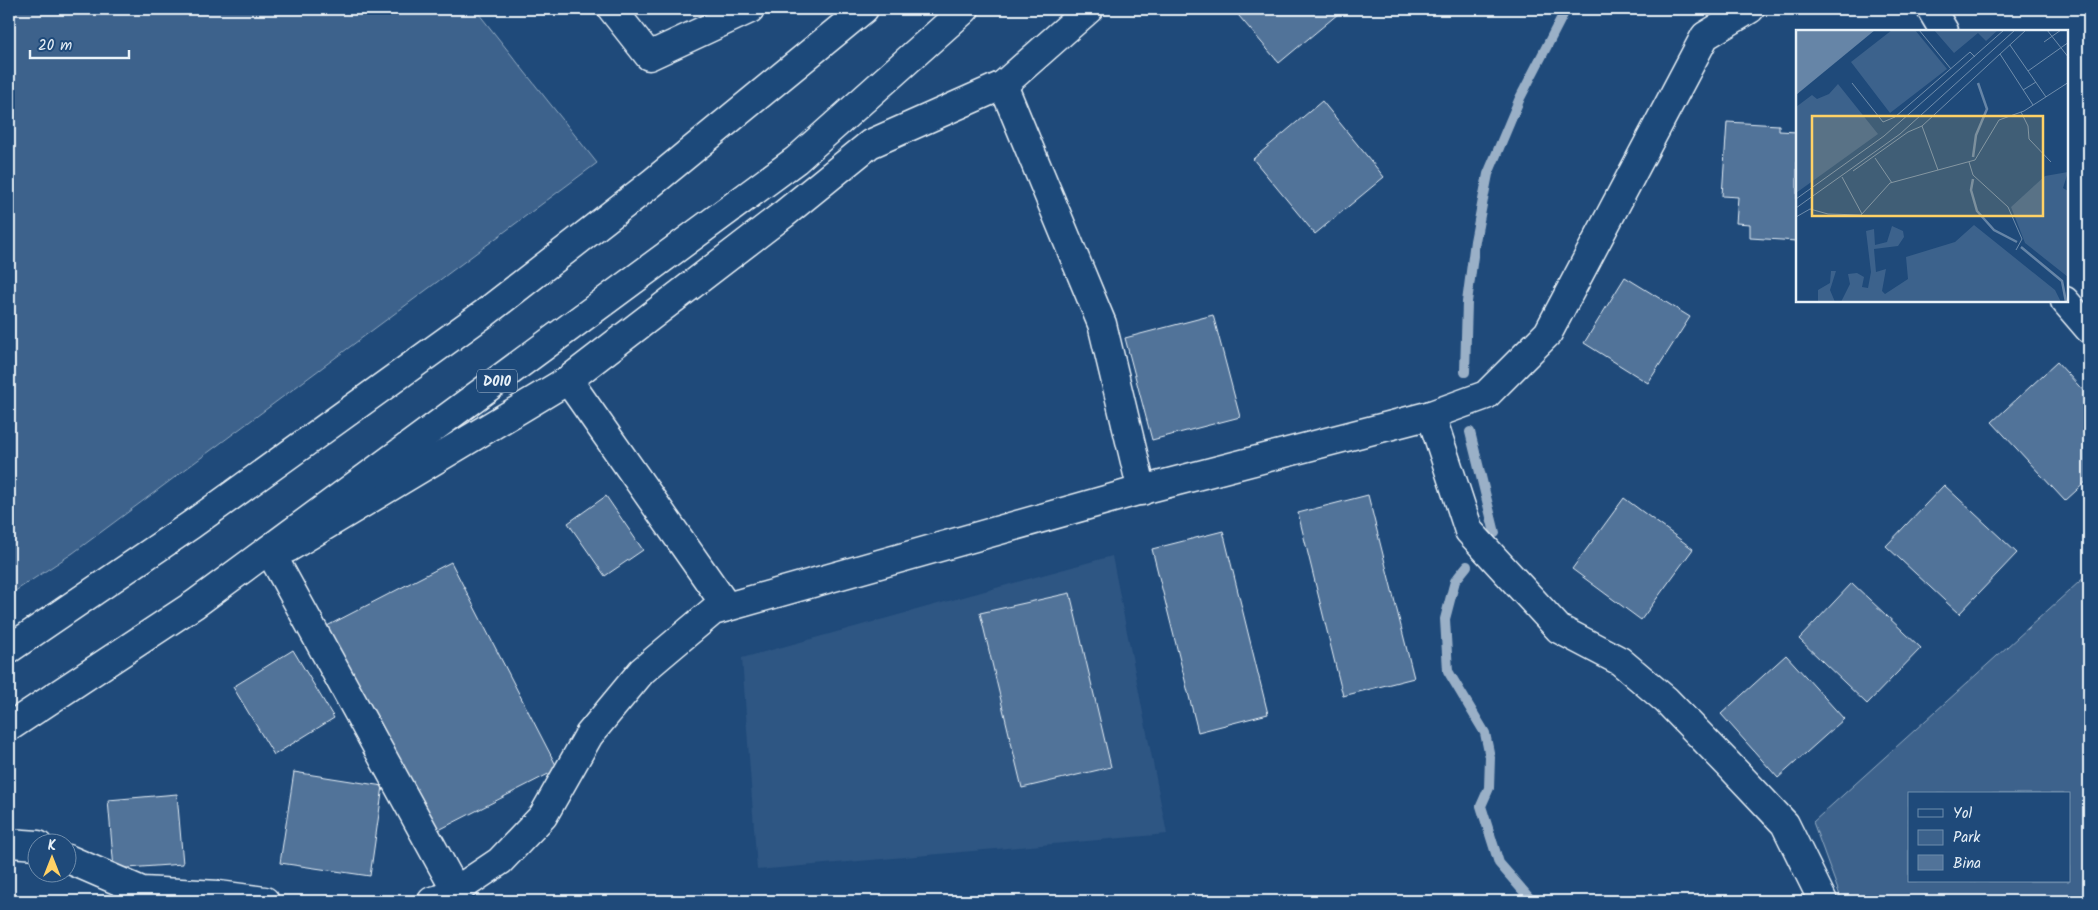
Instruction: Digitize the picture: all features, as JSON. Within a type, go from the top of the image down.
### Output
[{"type":"main road","points":[[612,9],[649,56],[750,9]]},
{"type":"main road","points":[[9,649],[191,525],[484,313],[652,183],[864,9]]},
{"type":"main road","name":"D010","points":[[9,727],[195,604],[796,160],[965,9]]},
{"type":"main road","points":[[195,604],[568,380],[784,214],[870,144],[1003,86],[1089,9]]},
{"type":"main road","points":[[274,557],[444,896],[500,861],[543,816],[589,735],[642,671],[713,611],[1142,491],[1431,414],[1486,395],[1548,333],[1705,36],[1750,9]]},
{"type":"main road","points":[[1931,9],[1943,30]]},
{"type":"main road","points":[[1003,86],[1102,324],[1142,491]]},
{"type":"main road","points":[[2065,302],[2089,329]]},
{"type":"main road","points":[[568,380],[727,607]]},
{"type":"main road","points":[[1431,414],[1469,531],[1559,629],[1620,661],[1666,700],[1733,769],[1785,824],[1823,901]]},
{"type":"main road","points":[[9,843],[28,844]]},
{"type":"main road","points":[[78,863],[142,891],[219,894],[265,901]]},
{"type":"shaded area","points":[[1112,556],[1167,834],[757,870],[742,658]]},
{"type":"green space","points":[[9,9],[475,9],[597,163],[73,553],[9,595]]},
{"type":"green space","points":[[2089,573],[2089,901],[1842,901],[1813,822]]},
{"type":"building","points":[[1233,9],[1344,9],[1279,63]]},
{"type":"building","points":[[1322,101],[1384,177],[1315,234],[1253,159]]},
{"type":"building","points":[[1727,122],[1779,125],[1779,131],[1796,132],[1796,241],[1750,238],[1750,224],[1736,223],[1738,197],[1722,196]]},
{"type":"building","points":[[1625,277],[1690,317],[1648,383],[1584,343]]},
{"type":"building","points":[[1213,315],[1240,417],[1152,440],[1125,338]]},
{"type":"building","points":[[2057,362],[2089,397],[2089,479],[2065,501],[1992,422]]},
{"type":"building","points":[[1944,485],[2017,553],[1959,614],[1886,546]]},
{"type":"building","points":[[1368,495],[1414,678],[1343,696],[1298,513]]},
{"type":"building","points":[[606,496],[643,550],[605,576],[568,523]]},
{"type":"building","points":[[1624,498],[1693,549],[1641,620],[1572,569]]},
{"type":"building","points":[[1223,531],[1268,714],[1198,732],[1152,549]]},
{"type":"building","points":[[451,562],[558,769],[433,833],[327,626]]},
{"type":"building","points":[[1852,583],[1921,648],[1867,704],[1799,639]]},
{"type":"building","points":[[1070,593],[1111,767],[1022,788],[980,613]]},
{"type":"building","points":[[293,650],[334,718],[274,755],[233,687]]},
{"type":"building","points":[[1786,655],[1844,719],[1778,778],[1721,714]]},
{"type":"building","points":[[294,772],[383,786],[370,876],[280,863]]},
{"type":"building","points":[[177,794],[183,864],[114,869],[108,800]]},
{"type":"waterway","points":[[1465,372],[1467,302],[1475,241],[1488,174],[1520,98],[1566,9]]},
{"type":"waterway","points":[[1470,432],[1495,533]]},
{"type":"waterway","points":[[1467,566],[1455,581],[1445,619],[1448,671],[1485,733],[1490,757],[1489,788],[1481,806],[1499,863],[1532,901]]}]
